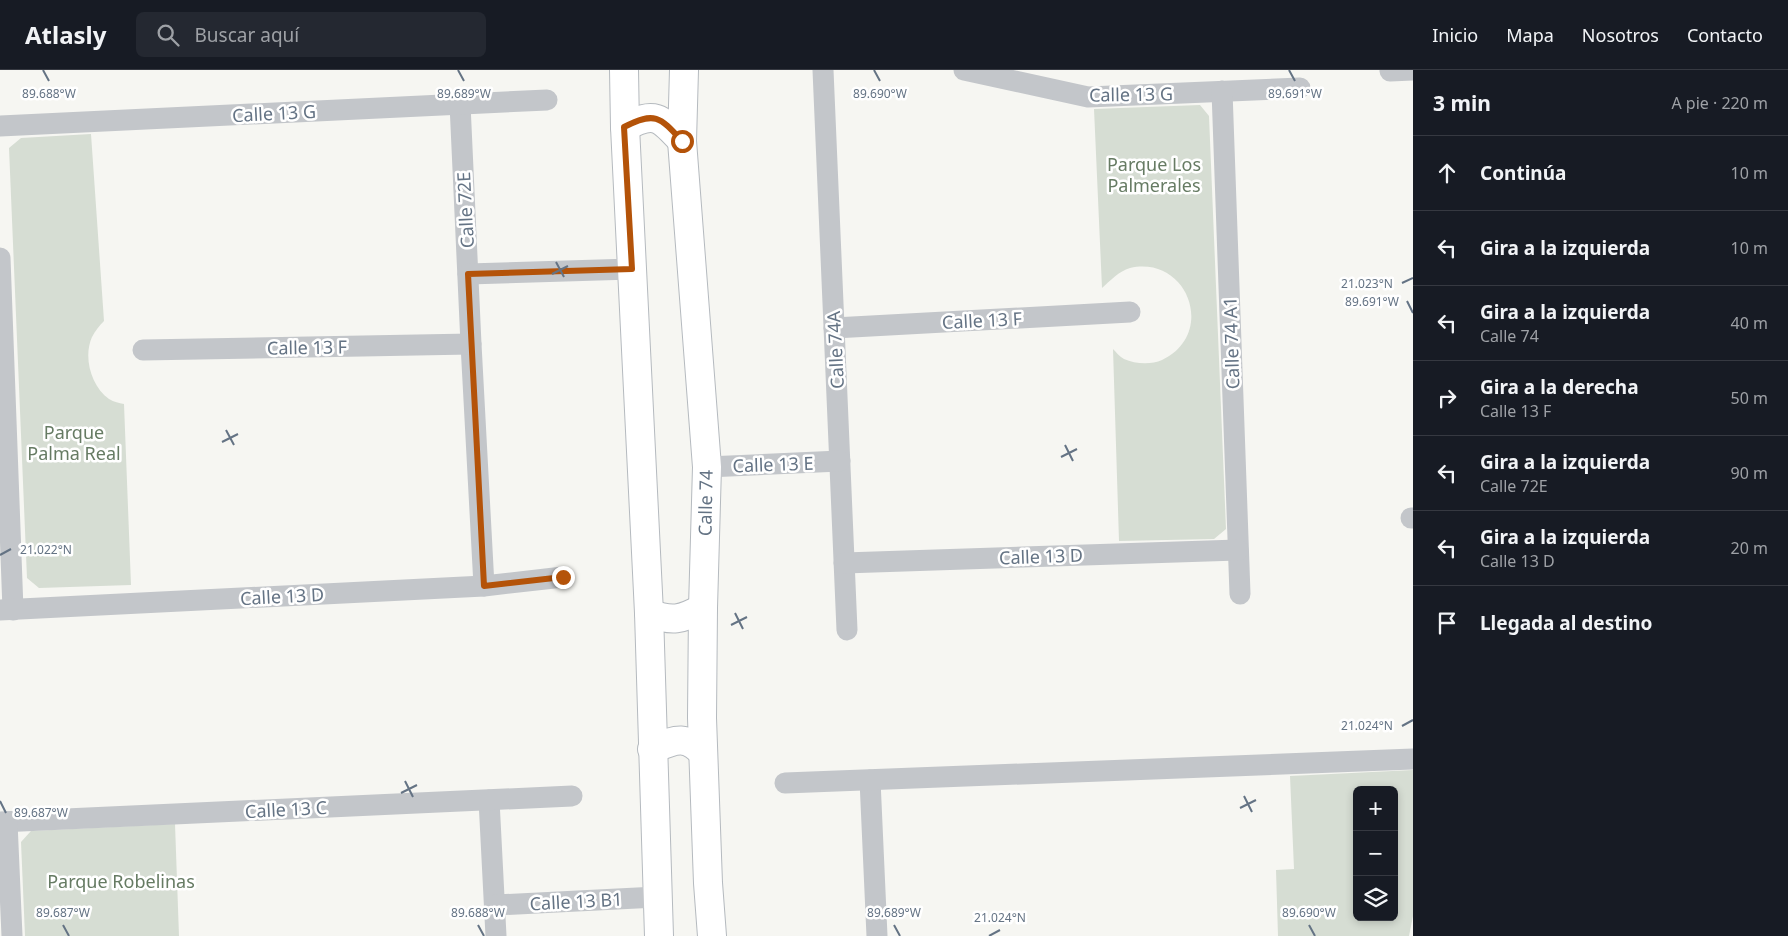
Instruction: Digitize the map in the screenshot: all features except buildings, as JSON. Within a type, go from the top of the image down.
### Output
[{"type":"main road","points":[[624,70],[624,127],[649,612],[659,936]]},
{"type":"main road","name":"Calle 74","points":[[684,70],[682,141],[707,467],[703,608],[704,753],[708,883],[712,936]]},
{"type":"main road","points":[[624,127],[641,119],[655,118],[666,123],[682,141]]},
{"type":"main road","points":[[649,612],[662,618],[673,620],[703,608]]},
{"type":"main road","points":[[652,748],[683,740],[694,744],[704,753]]},
{"type":"street","name":"Calle 74A","points":[[823,70],[847,630]]},
{"type":"street","name":"Calle 13 G","points":[[964,70],[1088,97],[1300,88]]},
{"type":"street","points":[[1390,71],[1413,70]]},
{"type":"street","name":"Calle 74 A1","points":[[1222,91],[1240,594]]},
{"type":"street","name":"Calle 13 G","points":[[0,126],[547,100]]},
{"type":"street","name":"Calle 72E","points":[[460,104],[484,586]]},
{"type":"street","points":[[0,258],[6,610]]},
{"type":"street","points":[[468,274],[632,269]]},
{"type":"street","name":"Calle 13 F","points":[[834,328],[1130,312]]},
{"type":"street","name":"Calle 13 F","points":[[143,350],[471,344]]},
{"type":"street","name":"Calle 13 E","points":[[707,467],[840,462]]},
{"type":"street","name":"Calle 13 D","points":[[844,563],[1238,550]]},
{"type":"street","name":"Calle 13 D","points":[[6,610],[484,586],[563,577]]},
{"type":"street","points":[[785,783],[1413,759]]},
{"type":"street","points":[[870,780],[877,936]]},
{"type":"street","name":"Calle 13 C","points":[[4,822],[572,796]]},
{"type":"street","points":[[489,800],[496,905],[496,936]]},
{"type":"street","points":[[4,822],[12,936]]},
{"type":"street","name":"Calle 13 B1","points":[[496,905],[657,897]]},
{"type":"green space","name":"Parque Los Palmerales","points":[[1200,105],[1209,116],[1226,529],[1214,539],[1119,541],[1113,349],[1128,361],[1158,362],[1179,348],[1188,333],[1191,316],[1188,299],[1180,285],[1167,273],[1150,267],[1126,269],[1102,288],[1094,109]]},
{"type":"green space","name":"Parque Palma Real","points":[[91,134],[104,321],[92,337],[88,353],[90,371],[97,387],[109,399],[124,404],[131,585],[39,588],[27,578],[9,148],[21,138]]},
{"type":"green space","points":[[1413,770],[1413,916],[1409,936],[1278,936],[1276,870],[1294,869],[1290,776]]},
{"type":"green space","name":"Parque Robelinas","points":[[175,824],[179,936],[25,936],[21,842],[31,831]]},
{"type":"route","points":[[563,577],[484,586],[468,274],[632,269],[624,127],[641,119],[655,118],[666,123],[682,141]]}]
